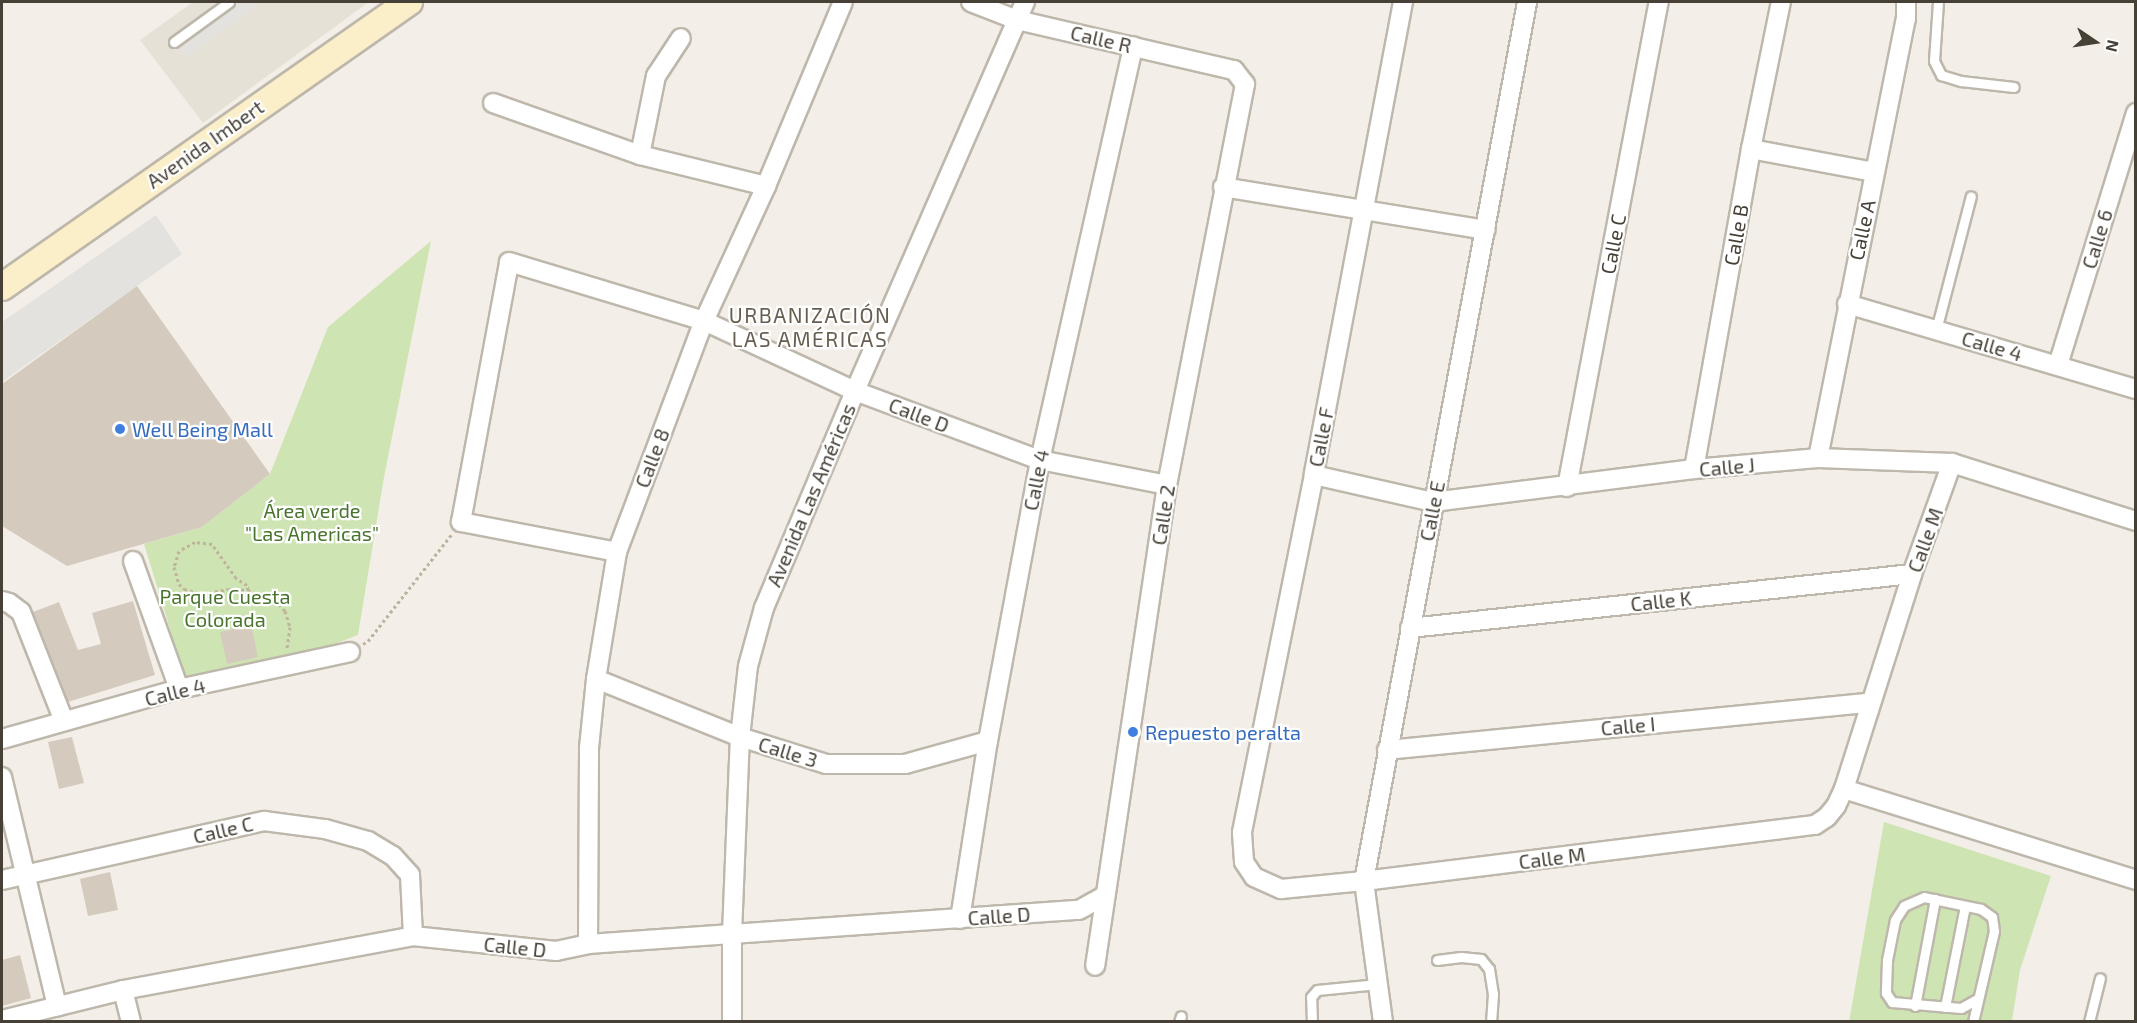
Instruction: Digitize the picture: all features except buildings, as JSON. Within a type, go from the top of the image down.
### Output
[{"type":"main road","name":"Avenida Imbert","points":[[2,287],[409,2]]},
{"type":"street","name":"Calle 8","points":[[588,944],[589,748],[596,679],[617,552],[704,321],[766,186],[843,2]]},
{"type":"street","name":"Calle R","points":[[971,2],[1017,20],[1234,70]]},
{"type":"street","name":"Avenida Las Américas","points":[[732,1022],[732,934],[740,737],[748,666],[764,608],[855,391],[1025,2]]},
{"type":"street","name":"Calle F","points":[[1247,871],[1244,862],[1242,833],[1314,475],[1403,2]]},
{"type":"street","name":"Calle E","points":[[1383,1022],[1364,881],[1527,2]]},
{"type":"street","name":"Calle C","points":[[1567,487],[1659,2]]},
{"type":"street","name":"Calle B","points":[[1694,469],[1751,149],[1781,2]]},
{"type":"street","name":"Calle A","points":[[1818,458],[1847,304],[1906,19],[1906,2]]},
{"type":"street","points":[[640,155],[656,76],[681,38]]},
{"type":"street","name":"Calle 4","points":[[960,919],[988,741],[1040,460],[1133,46]]},
{"type":"street","name":"Calle 2","points":[[1095,966],[1167,485],[1223,187],[1245,84],[1234,70]]},
{"type":"street","points":[[493,103],[640,155],[766,186]]},
{"type":"street","name":"Calle 6","points":[[2058,365],[2136,113]]},
{"type":"street","points":[[1751,149],[1874,172]]},
{"type":"street","points":[[1223,187],[1486,230]]},
{"type":"street","name":"Calle D","points":[[461,522],[509,262],[704,321],[855,391],[1040,460],[1167,485]]},
{"type":"street","name":"Calle 4","points":[[1847,304],[2136,389]]},
{"type":"street","name":"Calle J","points":[[1314,475],[1433,502],[1567,487],[1694,469],[1818,458],[1952,463],[2136,521]]},
{"type":"street","name":"Calle M","points":[[1247,871],[1264,883],[1281,889],[1364,881],[1815,825],[1827,817],[1836,806],[1844,789],[1912,574],[1952,463]]},
{"type":"street","points":[[461,522],[617,552]]},
{"type":"street","points":[[133,561],[179,689]]},
{"type":"street","name":"Calle K","points":[[1410,628],[1912,574]]},
{"type":"street","points":[[2,601],[21,612],[64,721]]},
{"type":"street","name":"Calle 4","points":[[2,739],[179,689],[350,652]]},
{"type":"street","name":"Calle 3","points":[[596,679],[740,737],[826,764],[905,764],[988,741]]},
{"type":"street","name":"Calle I","points":[[1387,750],[1870,703]]},
{"type":"street","points":[[2,777],[57,1006]]},
{"type":"street","points":[[1844,789],[2136,880]]},
{"type":"street","name":"Calle C","points":[[2,880],[264,821],[325,829],[368,841],[393,856],[410,874],[413,936]]},
{"type":"street","name":"Calle D","points":[[2,1020],[123,990],[413,936],[556,951],[588,944],[1079,910],[1104,896]]},
{"type":"street","points":[[123,990],[131,1022]]},
{"type":"lane","points":[[174,42],[229,2]]},
{"type":"lane","points":[[1938,2],[1934,61],[1941,75],[1961,81],[2014,87]]},
{"type":"lane","points":[[1936,330],[1971,196]]},
{"type":"lane","points":[[1973,1022],[1977,999],[1987,968],[1994,926],[1988,913],[1924,897],[1904,906],[1894,920],[1887,960],[1886,993],[1892,1002],[1915,1006],[1961,1008],[1977,999]]},
{"type":"lane","points":[[1915,1006],[1935,899]]},
{"type":"lane","points":[[1945,1007],[1965,906]]},
{"type":"lane","points":[[1437,960],[1461,957],[1481,959],[1490,969],[1493,994],[1491,1022]]},
{"type":"lane","points":[[2089,1022],[2100,978]]},
{"type":"lane","points":[[1312,1022],[1311,997],[1317,990],[1378,984]]},
{"type":"path","points":[[350,652],[368,641],[461,522]]},
{"type":"path","points":[[248,590],[247,585],[236,578],[219,550],[212,544],[195,542],[179,551],[174,567],[179,584],[184,589],[203,594],[229,589],[248,590],[271,598],[285,611],[290,627],[282,667]]},
{"type":"shaded area","points":[[193,2],[369,2],[203,123],[140,40]]},
{"type":"shaded area","points":[[229,2],[263,2],[186,57],[174,42]]},
{"type":"shaded area","points":[[156,215],[182,254],[2,382],[2,322]]},
{"type":"green space","name":"Área verde \"Las Americas\"","points":[[431,241],[384,477],[358,635],[324,648],[185,678],[144,544],[202,527],[270,474],[328,327]]},
{"type":"green space","points":[[1884,822],[2051,876],[2020,970],[2012,1021],[1849,1022]]},
{"type":"place","name":"Well Being Mall","points":[[120,429]]},
{"type":"place","name":"Repuesto peralta","points":[[1133,732]]},
{"type":"district","name":"URBANIZACIÓN LAS AMÉRICAS","points":[[810,327]]},
{"type":"park label","name":"Parque Cuesta Colorada","points":[[225,608]]}]
